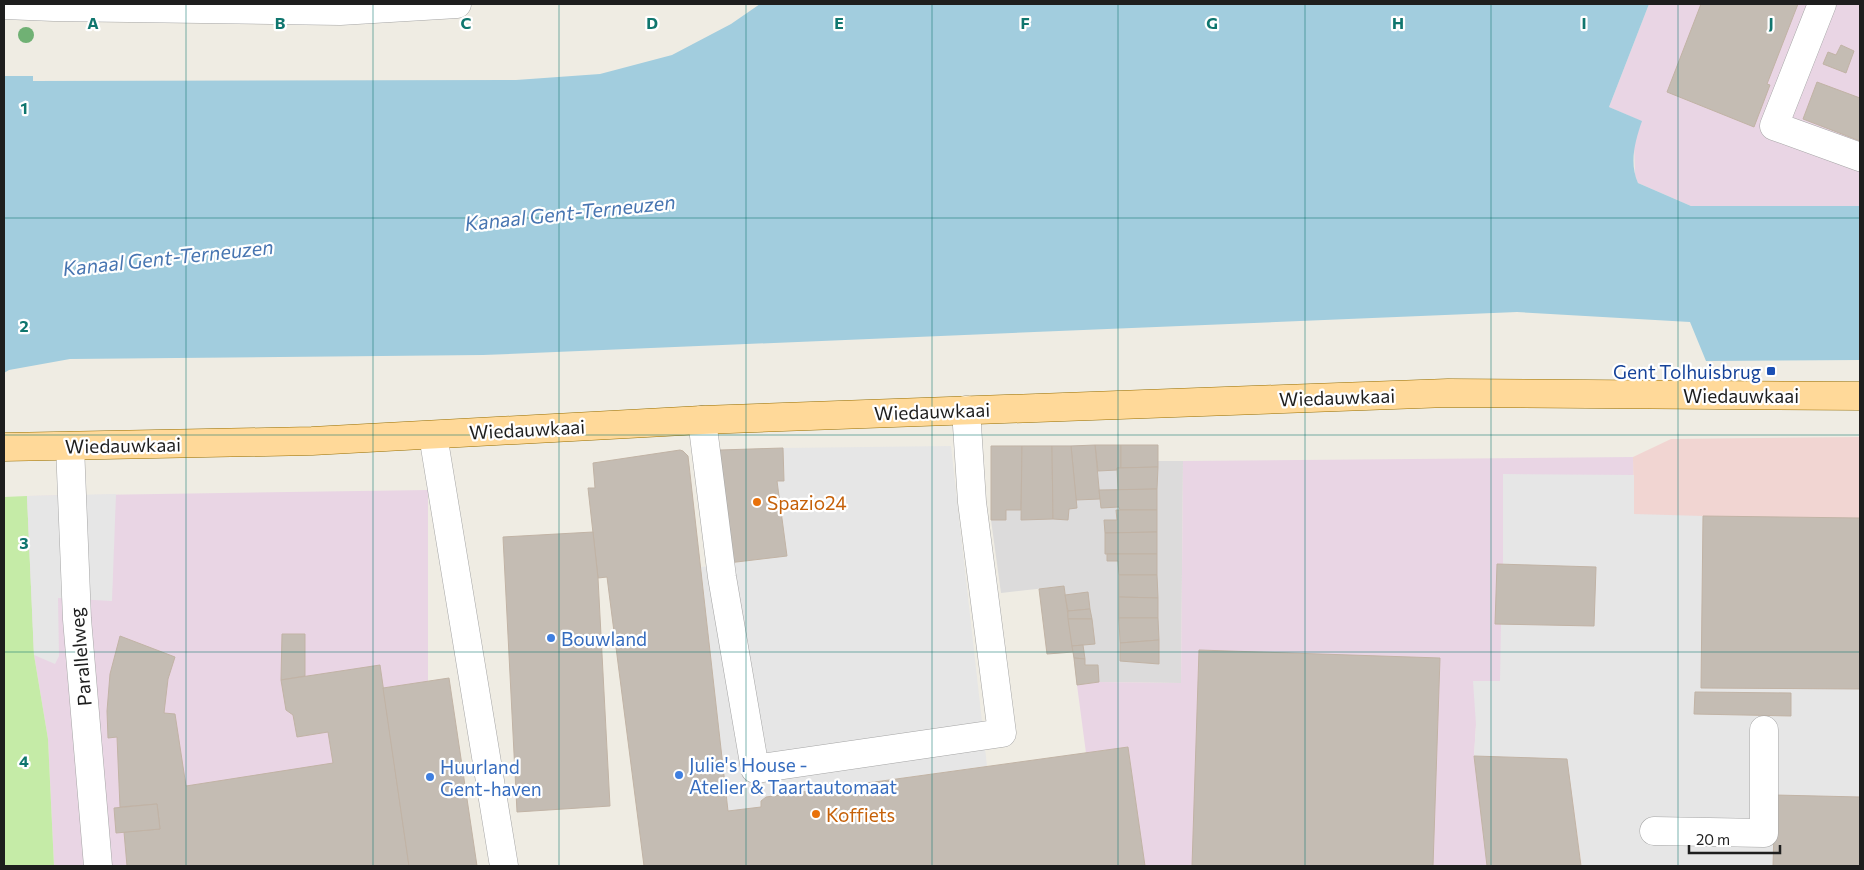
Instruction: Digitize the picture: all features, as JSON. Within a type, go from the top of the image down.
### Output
[{"type":"main road","name":"Wiedauwkaai","points":[[4,447],[312,441],[702,420],[1448,393],[1860,396]]},
{"type":"street","points":[[4,5],[340,11],[376,7],[458,4]]},
{"type":"street","points":[[1822,4],[1774,126],[1860,157]]},
{"type":"street","points":[[702,420],[722,577],[755,769],[1002,734],[972,502],[966,410]]},
{"type":"street","points":[[433,434],[504,866]]},
{"type":"street","name":"Parallelweg","points":[[70,446],[77,619],[98,866]]},
{"type":"street","points":[[1654,831],[1764,833],[1764,730]]},
{"type":"shaded area","points":[[1649,4],[1860,4],[1860,206],[1691,206],[1638,183],[1635,175],[1634,144],[1641,121],[1609,107]]},
{"type":"shaded area","points":[[1860,437],[1860,866],[1582,866],[1567,759],[1474,756],[1636,686],[1633,457],[1671,439]]},
{"type":"shaded area","points":[[1158,445],[1158,461],[1183,461],[1181,683],[1099,682],[1077,685],[1064,586],[1001,593],[991,520],[991,446]]},
{"type":"shaded area","points":[[951,446],[987,766],[766,797],[761,801],[761,807],[728,811],[701,567],[787,556],[777,481],[784,481],[783,448]]},
{"type":"shaded area","points":[[1633,457],[1636,687],[1476,725],[1474,756],[1487,866],[1145,866],[1128,747],[1086,753],[1077,685],[1099,682],[1181,683],[1183,461]]},
{"type":"shaded area","points":[[1503,474],[1634,475],[1634,514],[1703,516],[1701,688],[1860,689],[1860,797],[1775,796],[1773,866],[1582,866],[1567,759],[1474,756],[1476,725],[1473,681],[1500,681],[1501,624],[1594,626],[1596,568],[1503,565]]},
{"type":"shaded area","points":[[428,490],[428,682],[383,688],[409,866],[54,866],[48,739],[34,655],[27,496]]},
{"type":"shaded area","points":[[116,494],[112,601],[58,598],[59,656],[55,664],[34,655],[27,496]]},
{"type":"green space","points":[[27,496],[34,655],[48,739],[54,866],[4,866],[4,497]]},
{"type":"water","name":"Kanaal Gent-Terneuzen","points":[[760,4],[1649,4],[1609,107],[1642,121],[1635,144],[1633,160],[1638,183],[1691,206],[1860,206],[1860,360],[1706,361],[1690,322],[1517,312],[483,355],[70,359],[9,370],[4,373],[4,76],[33,76],[33,81],[516,80],[600,74],[672,55],[731,24]]},
{"type":"building","points":[[1701,4],[1798,4],[1767,84],[1770,85],[1754,127],[1667,92]]},
{"type":"building","points":[[1841,45],[1854,51],[1846,73],[1823,64],[1828,52],[1836,55]]},
{"type":"building","points":[[1817,82],[1860,98],[1860,141],[1803,119]]},
{"type":"building","points":[[1095,445],[1121,445],[1121,468],[1098,471]]},
{"type":"building","points":[[1095,445],[1100,499],[1076,500],[1071,446]]},
{"type":"building","points":[[1121,445],[1158,445],[1158,467],[1121,468]]},
{"type":"building","points":[[991,446],[1022,446],[1021,510],[1006,510],[1006,520],[991,520]]},
{"type":"building","points":[[1022,446],[1052,446],[1053,519],[1021,520]]},
{"type":"building","points":[[1052,446],[1071,446],[1077,508],[1069,509],[1068,520],[1053,519]]},
{"type":"building","points":[[783,448],[784,481],[777,481],[787,556],[728,563],[720,450]]},
{"type":"building","points":[[680,450],[688,456],[728,811],[761,807],[761,801],[766,797],[1128,747],[1145,866],[644,866],[607,577],[598,578],[588,488],[595,488],[593,463]]},
{"type":"building","points":[[1158,467],[1157,489],[1118,490],[1117,468]]},
{"type":"building","points":[[1157,489],[1157,510],[1120,510],[1119,507],[1101,508],[1099,490]]},
{"type":"building","points":[[1116,510],[1157,510],[1157,532],[1105,533],[1104,520],[1117,520]]},
{"type":"building","points":[[1703,516],[1860,518],[1860,689],[1701,688]]},
{"type":"building","points":[[593,532],[598,578],[610,806],[517,812],[503,537]]},
{"type":"building","points":[[1157,532],[1157,554],[1105,554],[1105,533]]},
{"type":"building","points":[[1107,554],[1157,554],[1157,575],[1119,575],[1118,561],[1107,561]]},
{"type":"building","points":[[1497,564],[1596,567],[1594,626],[1495,624]]},
{"type":"building","points":[[1119,575],[1157,575],[1158,598],[1119,597]]},
{"type":"building","points":[[1064,586],[1073,652],[1047,654],[1039,589]]},
{"type":"building","points":[[1088,592],[1090,609],[1068,611],[1065,595]]},
{"type":"building","points":[[1119,597],[1158,598],[1158,618],[1119,618]]},
{"type":"building","points":[[1090,609],[1092,619],[1068,619],[1068,611]]},
{"type":"building","points":[[1119,618],[1158,618],[1159,640],[1120,643]]},
{"type":"building","points":[[1068,619],[1092,619],[1095,644],[1072,646]]},
{"type":"building","points":[[282,634],[305,634],[305,676],[281,680]]},
{"type":"building","points":[[120,636],[175,657],[168,679],[164,713],[175,714],[186,786],[333,763],[328,732],[297,737],[293,715],[286,710],[281,680],[380,665],[409,866],[127,866],[124,832],[160,829],[157,804],[120,807],[117,737],[108,738],[107,711],[110,674]]},
{"type":"building","points":[[1159,640],[1159,664],[1120,661],[1120,643]]},
{"type":"building","points":[[1083,645],[1085,659],[1074,658],[1072,646]]},
{"type":"building","points":[[1199,650],[1440,658],[1433,866],[1192,866]]},
{"type":"building","points":[[1074,658],[1085,659],[1085,665],[1098,665],[1099,682],[1077,685]]},
{"type":"building","name":"Huurland Gent-haven","points":[[449,678],[477,866],[409,866],[383,688]]},
{"type":"building","points":[[1695,692],[1791,693],[1791,716],[1694,714]]},
{"type":"building","points":[[1474,756],[1567,759],[1581,866],[1487,866]]},
{"type":"building","points":[[1775,795],[1860,797],[1860,866],[1773,866]]},
{"type":"building","points":[[157,804],[160,829],[116,833],[114,808]]},
{"type":"place","name":"Gent Tolhuisbrug","points":[[1771,371]]},
{"type":"place","name":"Spazio24","points":[[757,502]]},
{"type":"place","name":"Bouwland","points":[[551,638]]},
{"type":"place","name":"Julie's House - Atelier & Taartautomaat","points":[[679,775]]},
{"type":"place","name":"Huurland Gent-haven","points":[[430,777]]},
{"type":"place","name":"Koffiets","points":[[816,814]]}]
